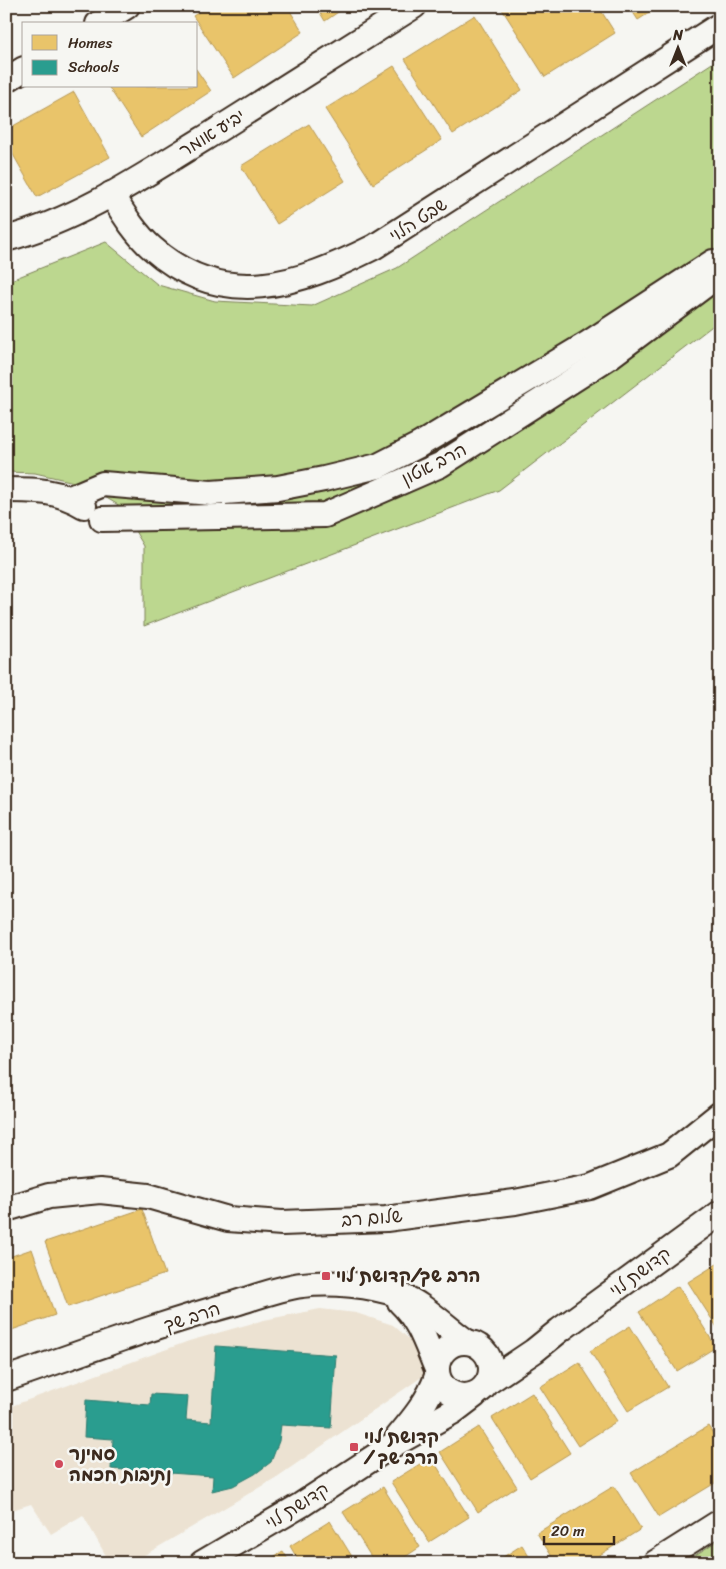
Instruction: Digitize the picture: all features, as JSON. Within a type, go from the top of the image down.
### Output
[{"type":"street","points":[[101,22],[127,6]]},
{"type":"street","name":"יביע אומר","points":[[6,239],[48,224],[111,194],[168,161],[412,8]]},
{"type":"street","name":"שבט הלוי","points":[[111,194],[130,224],[151,247],[174,265],[198,278],[224,285],[251,286],[280,283],[310,276],[342,264],[374,247],[720,25]]},
{"type":"street","points":[[6,80],[22,70]]},
{"type":"street","points":[[6,490],[52,492],[70,498],[103,484],[211,493],[278,488],[378,466],[419,445],[587,344],[713,262],[720,268]]},
{"type":"street","name":"הרב אטון","points":[[70,498],[108,526],[325,515],[440,464],[609,357],[720,274]]},
{"type":"street","name":"שלום רב","points":[[6,1209],[50,1196],[100,1191],[148,1196],[228,1219],[282,1223],[386,1219],[515,1202],[590,1187],[669,1155],[720,1114]]},
{"type":"street","name":"קדושת לוי","points":[[202,1563],[301,1505],[391,1446],[454,1411],[560,1330],[720,1213]]},
{"type":"street","name":"הרב שך","points":[[6,1380],[211,1310],[301,1284],[358,1284],[411,1300],[475,1345]]},
{"type":"street","points":[[382,1290],[398,1299],[418,1324],[441,1385],[448,1392],[456,1396],[466,1397],[481,1389],[491,1373],[491,1364],[488,1356],[475,1345],[458,1342],[443,1351],[438,1359],[437,1372]]},
{"type":"street","name":"קדושת לוי","points":[[475,1345],[502,1350],[519,1348],[560,1330]]},
{"type":"street","name":"קדושת לוי","points":[[391,1446],[428,1398],[437,1372]]},
{"type":"street","points":[[655,1563],[720,1522]]},
{"type":"shaded area","points":[[320,1309],[356,1313],[393,1325],[424,1352],[429,1372],[277,1477],[131,1563],[110,1563],[83,1515],[51,1534],[31,1504],[6,1512],[6,1408],[189,1341],[264,1320]]},
{"type":"green space","points":[[720,58],[720,320],[499,490],[144,626],[144,546],[120,506],[83,484],[35,473],[6,472],[6,282],[106,242],[158,285],[215,301],[312,306],[397,268]]},
{"type":"green space","points":[[720,1539],[720,1563],[683,1563]]},
{"type":"building: Homes","points":[[208,6],[287,6],[303,32],[234,78],[193,16]]},
{"type":"building: Homes","points":[[316,6],[347,6],[325,21]]},
{"type":"building: Homes","points":[[500,6],[598,6],[615,33],[545,77]]},
{"type":"building: Homes","points":[[629,6],[660,6],[638,20]]},
{"type":"building: Homes","points":[[475,15],[522,90],[453,134],[405,59]]},
{"type":"building: Homes","points":[[394,66],[442,140],[373,184],[325,109]]},
{"type":"building: Homes","points":[[198,72],[211,91],[141,137],[109,88],[198,88]]},
{"type":"building: Homes","points":[[74,92],[110,157],[37,197],[6,142],[6,130]]},
{"type":"building: Homes","points":[[309,124],[345,181],[277,224],[241,166]]},
{"type":"building: Homes","points":[[142,1209],[165,1274],[68,1307],[45,1242]]},
{"type":"building: Homes","points":[[32,1249],[55,1315],[6,1332],[6,1258]]},
{"type":"building: Homes","points":[[720,1262],[720,1332],[688,1282]]},
{"type":"building: Homes","points":[[678,1286],[716,1347],[677,1371],[639,1312]]},
{"type":"building: Homes","points":[[630,1326],[668,1387],[628,1411],[590,1351]]},
{"type":"building: Homes","points":[[579,1362],[617,1421],[578,1446],[540,1387]]},
{"type":"building: Homes","points":[[532,1393],[570,1453],[530,1478],[492,1418]]},
{"type":"building: Homes","points":[[708,1426],[720,1444],[720,1480],[659,1517],[631,1473]]},
{"type":"building: Homes","points":[[479,1427],[517,1487],[478,1512],[440,1452]]},
{"type":"building: Homes","points":[[431,1457],[469,1517],[429,1542],[391,1482]]},
{"type":"building: Homes","points":[[614,1486],[641,1529],[587,1563],[556,1563],[537,1533]]},
{"type":"building: Homes","points":[[383,1487],[420,1547],[396,1563],[375,1563],[343,1512]]},
{"type":"building: Homes","points":[[330,1521],[356,1563],[300,1563],[290,1546]]},
{"type":"building: Homes","points":[[522,1545],[533,1563],[494,1563]]},
{"type":"building: Homes","points":[[283,1551],[290,1563],[264,1563]]},
{"type":"building: Schools","points":[[216,1346],[336,1355],[331,1428],[281,1425],[279,1441],[271,1462],[255,1474],[233,1486],[212,1491],[213,1476],[111,1469],[113,1439],[84,1437],[86,1400],[150,1405],[151,1394],[188,1396],[186,1420],[211,1422]]},
{"type":"place","name":"הרב שך/קדושת לוי","points":[[326,1276]]},
{"type":"place","name":"קדושת לוי / הרב שך","points":[[354,1447]]},
{"type":"place","name":"סמינר נתיבות חכמה","points":[[59,1464]]}]
